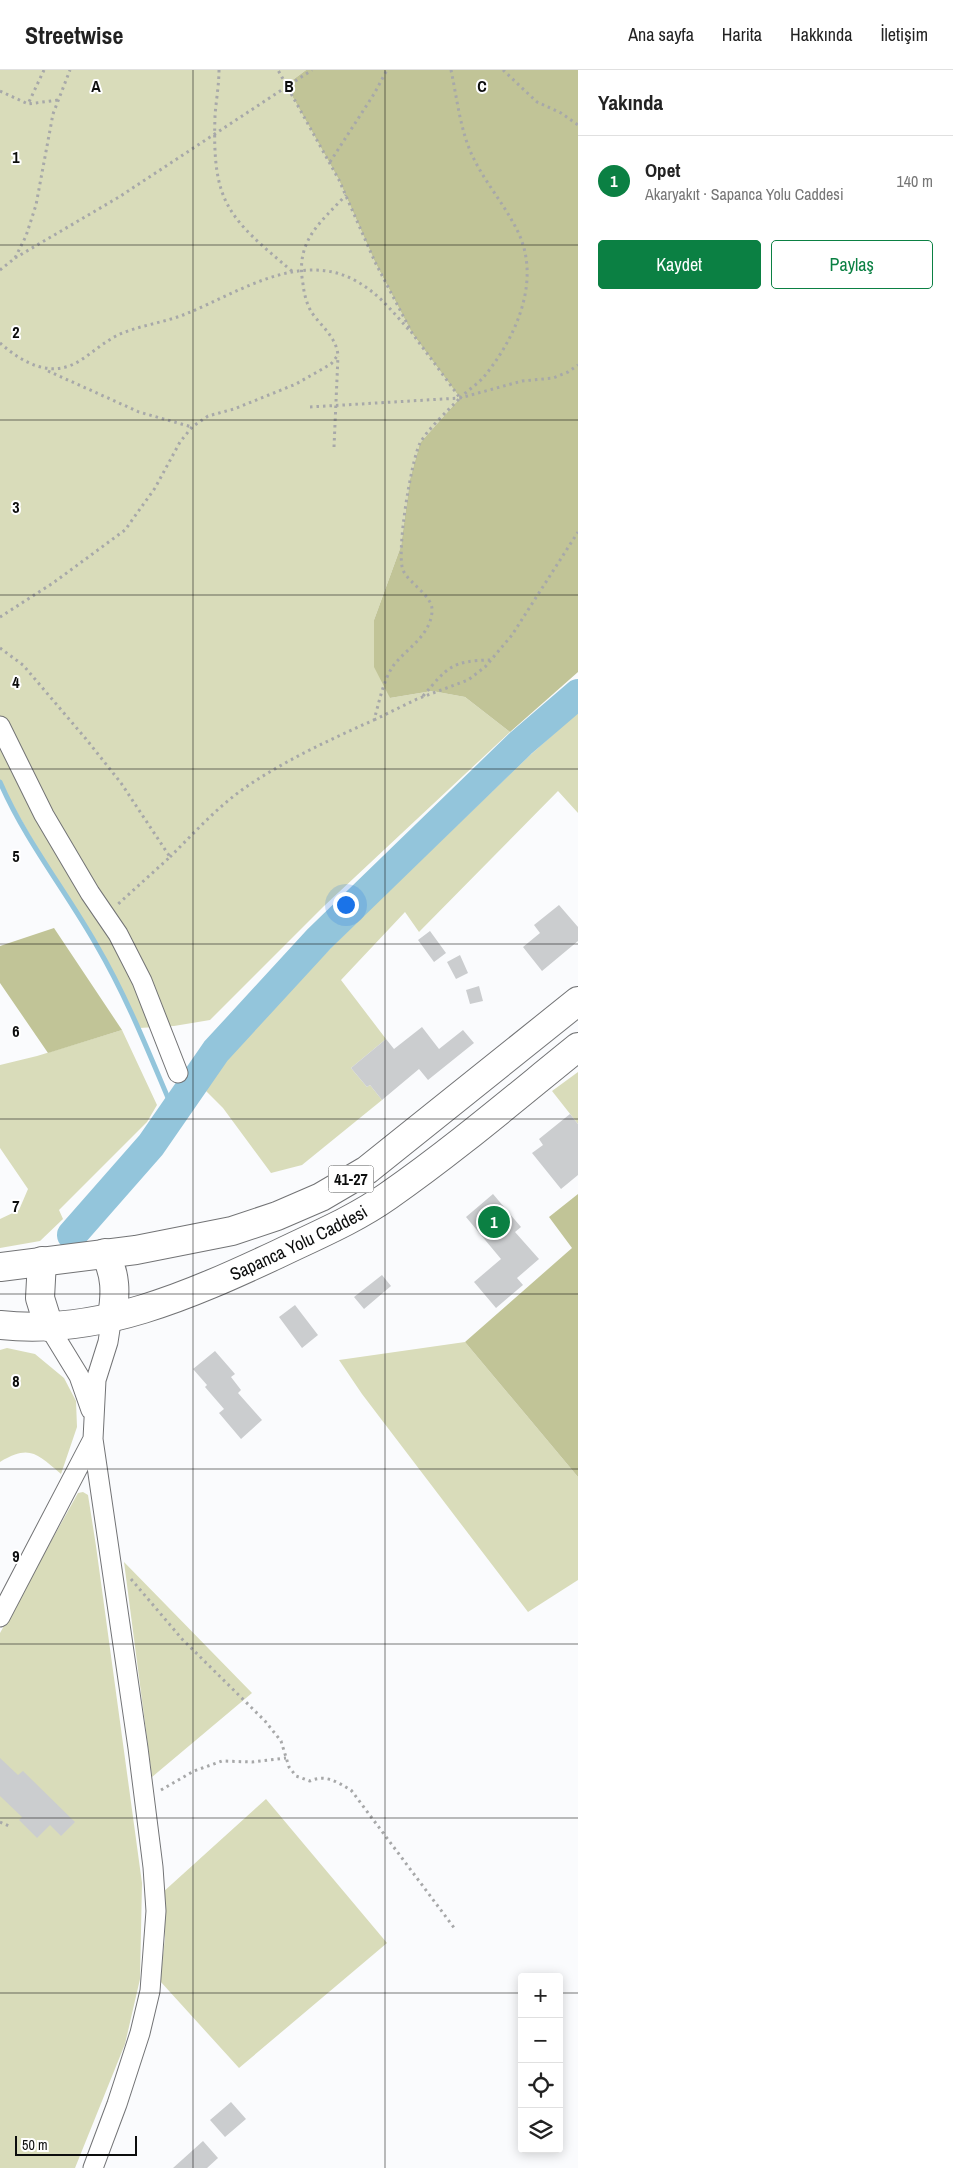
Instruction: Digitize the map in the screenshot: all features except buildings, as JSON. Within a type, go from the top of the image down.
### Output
[{"type":"highway","name":"Sapanca Yolu Caddesi","points":[[0,1267],[136,1250],[232,1231],[277,1216],[320,1197],[367,1170],[578,1002]]},
{"type":"highway","name":"Sapanca Yolu Caddesi","points":[[0,1326],[49,1327],[152,1308],[206,1287],[355,1216],[387,1196],[500,1110],[578,1046]]},
{"type":"highway","points":[[105,1254],[116,1281],[112,1316]]},
{"type":"highway","points":[[42,1261],[40,1298],[49,1327]]},
{"type":"street","points":[[0,726],[44,815],[90,893],[118,934],[142,980],[178,1073]]},
{"type":"street","points":[[93,2168],[130,2067],[140,2033],[150,1990],[156,1911],[144,1799],[93,1439],[96,1380],[108,1342],[112,1316]]},
{"type":"street","points":[[49,1327],[78,1376],[93,1416]]},
{"type":"street","points":[[0,1617],[93,1439]]},
{"type":"path","points":[[28,104],[44,70]]},
{"type":"path","points":[[15,258],[26,236],[36,205],[44,156],[58,100],[70,70]]},
{"type":"path","points":[[219,70],[214,154],[218,182],[226,205],[239,224],[293,272]]},
{"type":"path","points":[[278,70],[330,162],[375,262],[412,333]]},
{"type":"path","points":[[0,270],[15,258],[119,197],[286,85],[312,70]]},
{"type":"path","points":[[330,162],[374,94],[387,70]]},
{"type":"path","points":[[374,720],[392,667],[423,634],[430,623],[433,610],[431,603],[404,573],[400,562],[410,479],[420,443],[460,398],[482,379],[518,322],[526,290],[526,257],[520,235],[472,154],[462,123],[451,70]]},
{"type":"path","points":[[503,70],[537,102],[561,113],[578,125]]},
{"type":"path","points":[[0,91],[28,104],[58,100]]},
{"type":"path","points":[[334,447],[337,345],[311,311],[304,294],[300,271],[304,245],[317,227],[346,195]]},
{"type":"path","points":[[46,370],[70,366],[116,336],[165,322],[267,278],[300,271],[333,273],[355,280],[371,290],[412,333],[460,398]]},
{"type":"path","points":[[0,343],[27,363],[139,412],[192,426]]},
{"type":"path","points":[[0,617],[53,583],[125,530],[155,488],[180,442],[192,426],[208,416],[234,409],[296,384],[331,364],[338,355]]},
{"type":"path","points":[[310,407],[460,398],[522,381],[553,378],[568,372],[578,364]]},
{"type":"path","points":[[105,915],[170,857],[208,818],[248,786],[286,762],[422,697],[468,680],[491,660],[512,635],[578,532]]},
{"type":"path","points":[[0,648],[22,665],[121,783],[170,857]]},
{"type":"path","points":[[422,697],[443,673],[454,665],[468,660],[491,660]]},
{"type":"path","points":[[110,1554],[182,1639],[265,1721],[281,1742],[286,1758],[296,1776],[310,1780],[320,1776],[351,1790],[455,1928]]},
{"type":"path","points":[[144,1799],[194,1771],[222,1761],[252,1762],[286,1758]]},
{"type":"path","points":[[0,1822],[11,1827]]},
{"type":"green space","points":[[0,70],[306,70],[286,85],[339,180],[375,262],[412,333],[460,398],[420,443],[410,479],[401,546],[374,620],[390,698],[432,691],[465,697],[510,732],[323,907],[210,1020],[174,1026],[139,1028],[97,945],[57,883],[0,782]]},
{"type":"green space","points":[[306,70],[578,70],[578,672],[510,732],[465,697],[432,691],[390,698],[374,667],[374,620],[401,546],[410,479],[420,443],[460,398],[412,333],[375,262],[339,180],[286,85]]},
{"type":"green space","points":[[578,712],[578,813],[558,791],[419,932],[405,912],[341,980],[386,1039],[351,1068],[367,1087],[370,1085],[382,1100],[302,1165],[271,1173],[223,1108],[203,1088],[275,1004],[372,907],[528,757]]},
{"type":"green space","points":[[54,928],[122,1030],[48,1053],[0,983],[0,946]]},
{"type":"green space","points":[[122,1030],[157,1105],[147,1122],[59,1210],[63,1219],[40,1241],[0,1248],[0,1219],[19,1210],[28,1189],[0,1148],[0,1065],[37,1056]]},
{"type":"green space","points":[[578,1072],[578,1124],[552,1091]]},
{"type":"green space","points":[[578,1194],[578,1477],[465,1342],[572,1248],[549,1217]]},
{"type":"green space","points":[[465,1342],[578,1477],[578,1580],[528,1612],[362,1394],[339,1360]]},
{"type":"green space","points":[[7,1348],[35,1354],[64,1378],[76,1401],[77,1427],[61,1474],[46,1461],[33,1454],[19,1453],[0,1462],[0,1350]]},
{"type":"green space","points":[[83,1492],[88,1495],[96,1546],[142,1883],[140,1979],[125,2044],[75,2168],[0,2168],[0,1633],[78,1493]]},
{"type":"green space","points":[[124,1562],[252,1693],[152,1777]]},
{"type":"green space","points":[[266,1799],[387,1943],[239,2068],[160,1981],[165,1938],[162,1893]]},
{"type":"waterway","points":[[72,1235],[151,1145],[216,1051],[319,939],[521,743],[578,694]]},
{"type":"waterway","points":[[0,782],[21,824],[85,926],[119,986],[174,1112]]},
{"type":"place","name":"Opet","points":[[494,1222]]}]
